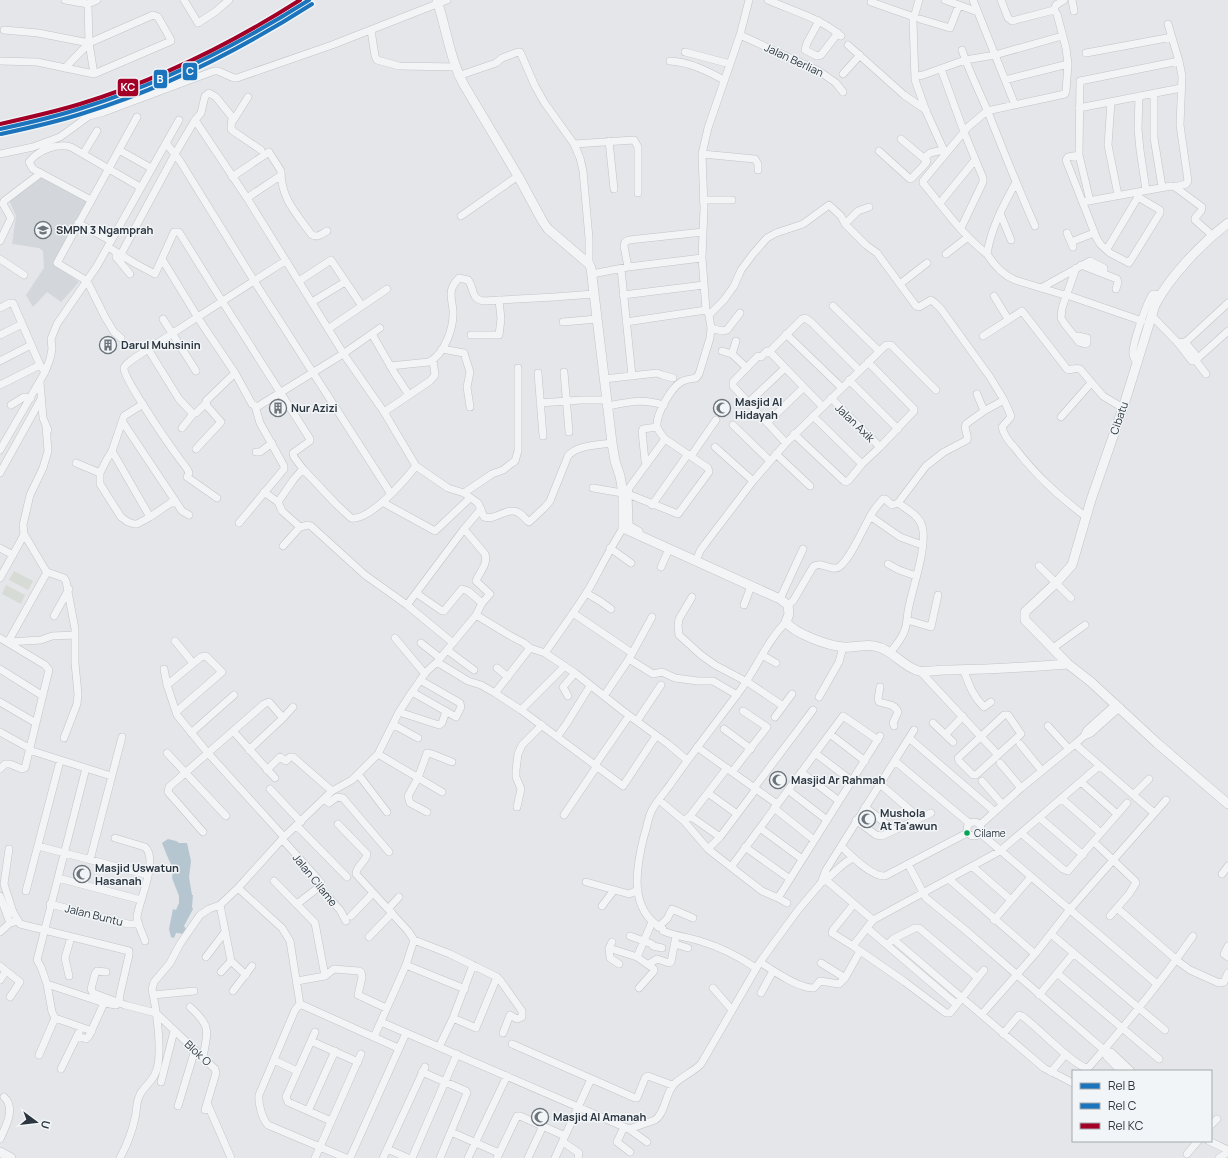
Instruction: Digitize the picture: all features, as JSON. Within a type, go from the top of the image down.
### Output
[{"type":"street","points":[[65,0],[88,4],[97,0]]},
{"type":"street","points":[[184,0],[198,23],[215,12],[229,0]]},
{"type":"street","points":[[593,488],[625,494],[676,515],[679,514],[709,471],[708,468],[665,439],[660,434],[657,427],[657,420],[670,392],[682,381],[696,378],[699,374],[710,338],[711,328],[704,285],[702,258],[702,154],[708,128],[740,35],[749,0]]},
{"type":"street","points":[[768,0],[819,21],[840,34],[821,56],[817,56],[805,50],[819,21]]},
{"type":"street","points":[[919,0],[915,75],[918,91],[944,152]]},
{"type":"street","points":[[945,0],[978,12]]},
{"type":"street","points":[[973,0],[1015,105]]},
{"type":"street","points":[[1001,0],[1008,18],[1012,21],[1054,10],[1056,5],[1064,0]]},
{"type":"street","points":[[1072,0],[1074,11]]},
{"type":"street","points":[[0,154],[33,147],[60,137],[89,116],[104,112],[214,71],[237,78],[372,30],[440,1],[457,71],[543,222],[548,229],[589,264]]},
{"type":"street","points":[[871,2],[950,28],[959,5]]},
{"type":"street","points":[[88,4],[89,43],[94,74]]},
{"type":"street","points":[[1054,10],[1057,14],[1066,48],[1068,64],[1065,94],[987,111],[944,152],[923,183],[976,246],[987,254],[1009,277],[1141,323]]},
{"type":"street","points":[[0,61],[37,62],[65,68],[94,74],[171,40],[158,17],[153,14],[89,43],[65,68]]},
{"type":"street","points":[[1086,202],[1118,195],[1138,194],[1146,190],[1162,187],[1175,187],[1186,184],[1188,180],[1180,125],[1182,76],[1168,24]]},
{"type":"street","points":[[4,30],[38,33],[89,43]]},
{"type":"street","points":[[372,30],[375,56],[377,60],[399,66],[457,71],[496,63],[502,58],[520,52],[544,102],[574,144],[580,158],[583,171],[589,243],[589,264],[592,274],[612,442],[615,461],[625,494],[630,526],[681,550]]},
{"type":"street","name":"Jalan Berlian","points":[[740,35],[819,71],[836,83],[843,92]]},
{"type":"street","points":[[915,75],[924,75],[965,60],[995,55],[1062,36]]},
{"type":"street","points":[[1086,54],[1172,37]]},
{"type":"street","points":[[848,45],[904,95],[926,110]]},
{"type":"street","points":[[962,50],[1035,226]]},
{"type":"street","points":[[685,52],[730,64]]},
{"type":"street","points":[[843,74],[860,55]]},
{"type":"street","points":[[670,61],[679,61],[695,66],[724,80]]},
{"type":"street","points":[[1138,194],[1160,210],[1160,213],[1130,262],[1127,262],[1101,245],[1094,233],[1086,202],[1079,154],[1080,81],[1179,61]]},
{"type":"street","points":[[1005,80],[1068,64]]},
{"type":"street","points":[[941,69],[983,178],[983,182],[961,228]]},
{"type":"street","points":[[1079,108],[1182,88]]},
{"type":"street","points":[[130,274],[116,257],[195,120],[201,113],[205,96],[208,93],[216,97],[232,117],[233,121]]},
{"type":"street","points":[[1154,94],[1154,138],[1162,187]]},
{"type":"street","points":[[1139,96],[1138,129],[1146,190]]},
{"type":"street","points":[[248,97],[233,121],[231,129],[261,150]]},
{"type":"street","points":[[1111,102],[1108,145],[1118,195]]},
{"type":"street","points":[[121,338],[114,332],[105,317],[87,281],[57,263],[137,117]]},
{"type":"street","points":[[11,453],[1,449],[45,372],[52,349],[51,339],[57,324],[87,281],[179,120]]},
{"type":"street","points":[[195,120],[247,198],[343,354],[384,412],[416,466],[448,488],[464,493],[478,503],[484,517],[488,518],[508,510],[518,512],[530,521],[550,501],[568,456],[571,453],[586,447],[612,442]]},
{"type":"street","points":[[83,154],[97,131]]},
{"type":"street","points":[[879,151],[910,179],[912,178],[927,162],[901,138]]},
{"type":"street","points":[[574,144],[634,140],[638,147],[638,193]]},
{"type":"street","points":[[609,141],[614,189]]},
{"type":"street","points":[[166,143],[175,154],[254,282],[391,494]]},
{"type":"street","points":[[91,200],[33,169],[29,162],[37,155],[55,146],[63,145],[83,154],[140,187]]},
{"type":"street","points":[[33,147],[37,155]]},
{"type":"street","points":[[119,150],[152,168]]},
{"type":"street","points":[[232,177],[269,152],[281,171],[280,176],[289,204],[311,234],[318,236],[327,231]]},
{"type":"street","points":[[924,158],[930,153],[944,152]]},
{"type":"street","points":[[702,154],[755,159],[758,164],[758,170]]},
{"type":"street","points":[[1079,154],[1068,157],[1066,160],[1086,202]]},
{"type":"street","points":[[940,203],[975,160]]},
{"type":"street","points":[[0,242],[11,218],[3,204],[4,201],[41,173]]},
{"type":"street","points":[[247,198],[280,176]]},
{"type":"street","points":[[462,216],[518,176]]},
{"type":"street","points":[[987,254],[991,234],[1016,182]]},
{"type":"street","points":[[1175,187],[1202,207],[1195,220],[1212,235]]},
{"type":"street","points":[[1107,249],[1138,194]]},
{"type":"street","points":[[703,200],[732,200]]},
{"type":"street","points":[[626,322],[708,313],[724,300],[753,254],[767,238],[776,233],[803,224],[829,205],[841,216],[845,224],[866,245],[877,253],[916,306],[919,307],[931,300],[935,302],[961,335],[1004,400],[1011,416],[1002,427],[1007,438],[1044,483],[1086,517]]},
{"type":"street","points":[[845,224],[858,211],[869,207]]},
{"type":"street","points":[[1000,213],[1011,240]]},
{"type":"street","points":[[78,223],[109,244],[118,254],[153,274],[156,272],[174,232],[179,232],[310,439],[310,442],[293,453],[294,457],[303,469],[351,518],[353,519],[362,516],[384,503],[416,466]]},
{"type":"street","name":"Cibatu","points":[[1053,648],[1025,620],[1025,612],[1056,583],[1072,565],[1086,517],[1160,295],[1212,235],[1228,223]]},
{"type":"street","points":[[632,376],[623,295],[625,242],[629,240],[703,232]]},
{"type":"street","points":[[1067,233],[1072,245],[1094,233]]},
{"type":"street","points":[[946,254],[968,237]]},
{"type":"street","points":[[592,274],[624,268],[702,258]]},
{"type":"street","points":[[0,259],[24,275]]},
{"type":"street","points":[[162,259],[255,406],[260,423],[284,466],[284,469],[239,523]]},
{"type":"street","points":[[299,281],[331,260],[362,306]]},
{"type":"street","points":[[217,498],[187,477],[189,473],[187,468],[179,459],[143,404],[124,370],[127,363],[285,261]]},
{"type":"street","points":[[900,284],[927,263]]},
{"type":"street","points":[[1041,288],[1078,267],[1104,274],[1118,280],[1116,289]]},
{"type":"street","points":[[1076,337],[1061,318],[1061,315],[1065,296],[1078,267]]},
{"type":"street","points":[[390,366],[429,362],[433,360],[442,349],[451,330],[453,310],[450,296],[452,286],[459,278],[468,280],[471,284],[474,296],[477,299],[499,300],[594,294]]},
{"type":"street","points":[[312,302],[345,282]]},
{"type":"street","points":[[623,295],[704,285]]},
{"type":"street","points":[[328,329],[387,289]]},
{"type":"street","points":[[1138,363],[1134,358],[1133,352],[1141,323],[1150,298],[1153,294],[1160,295]]},
{"type":"street","points":[[994,296],[1008,319]]},
{"type":"street","points":[[471,336],[499,335],[501,319],[499,300]]},
{"type":"street","points":[[0,308],[10,303],[13,304],[40,365],[45,372]]},
{"type":"street","points":[[1181,343],[1228,303]]},
{"type":"street","points":[[833,306],[879,352]]},
{"type":"street","points":[[983,336],[1020,311],[1023,312],[1067,369],[1080,369],[1103,396],[1123,408]]},
{"type":"street","points":[[711,328],[722,331],[727,330],[740,312]]},
{"type":"street","points":[[1152,316],[1181,343],[1192,361],[1197,360],[1228,331]]},
{"type":"street","points":[[786,443],[732,384],[758,356],[761,357],[767,351],[770,351],[786,334],[805,318],[859,370]]},
{"type":"street","points":[[163,319],[196,371]]},
{"type":"street","points":[[563,322],[597,319]]},
{"type":"street","points":[[0,335],[22,324]]},
{"type":"street","points":[[255,406],[257,407],[281,394],[380,328]]},
{"type":"street","points":[[372,334],[390,366],[409,395]]},
{"type":"street","points":[[786,334],[842,388]]},
{"type":"street","points":[[732,354],[736,341]]},
{"type":"street","points":[[0,360],[31,345]]},
{"type":"street","points":[[697,558],[707,546],[709,539],[770,460],[830,398],[886,345],[891,345],[936,390]]},
{"type":"street","points":[[148,349],[179,399],[193,414]]},
{"type":"street","points":[[442,349],[464,353],[470,372],[467,387],[470,407]]},
{"type":"street","points":[[722,351],[732,354],[747,368]]},
{"type":"street","points":[[770,351],[771,354],[803,388],[822,406]]},
{"type":"street","points":[[384,412],[429,382],[434,375],[433,360]]},
{"type":"street","points":[[1197,360],[1206,374]]},
{"type":"street","points":[[794,434],[844,481],[846,482],[849,480],[862,464],[913,414],[914,409],[868,362]]},
{"type":"street","points":[[0,385],[40,365]]},
{"type":"street","points":[[464,493],[492,474],[502,470],[515,461],[518,451],[518,368]]},
{"type":"street","points":[[748,403],[785,368]]},
{"type":"street","points":[[564,372],[569,432]]},
{"type":"street","points":[[182,428],[193,414],[206,403],[209,397],[235,373]]},
{"type":"street","points":[[538,373],[543,436]]},
{"type":"street","points":[[604,379],[657,373],[673,378]]},
{"type":"street","points":[[849,380],[898,429]]},
{"type":"street","points":[[40,382],[43,418],[50,433],[54,453]]},
{"type":"street","points":[[1061,417],[1091,383]]},
{"type":"street","points":[[767,423],[803,388]]},
{"type":"street","points":[[977,394],[984,411]]},
{"type":"street","points":[[11,405],[24,397],[31,398]]},
{"type":"street","name":"Jalan Axik","points":[[830,398],[880,447]]},
{"type":"street","points":[[0,472],[41,399]]},
{"type":"street","points":[[540,403],[567,401],[607,403],[648,400],[664,405]]},
{"type":"street","points":[[788,605],[793,601],[813,567],[819,564],[834,569],[838,568],[846,560],[870,516],[882,499],[885,499],[892,505],[898,503],[926,466],[944,452],[967,440],[968,437],[965,425],[984,411],[1004,400]]},
{"type":"street","points":[[196,448],[221,422],[206,403]]},
{"type":"street","points":[[143,404],[125,415],[112,452],[100,473],[100,484],[116,511],[124,520],[137,524],[175,500]]},
{"type":"street","points":[[813,416],[862,464]]},
{"type":"street","points":[[652,505],[716,420]]},
{"type":"street","points":[[122,421],[182,511],[189,514]]},
{"type":"street","points":[[733,425],[770,460]]},
{"type":"street","points":[[46,426],[48,451],[43,468],[30,495],[23,525],[24,534],[47,572],[64,578],[69,589],[75,629],[74,663],[78,699],[64,738]]},
{"type":"street","points":[[647,464],[645,461],[642,431],[643,429],[657,427]]},
{"type":"street","points":[[545,653],[586,593],[610,548],[623,528],[625,494],[665,439]]},
{"type":"street","points":[[6,440],[15,446]]},
{"type":"street","points":[[256,452],[260,452],[272,443]]},
{"type":"street","points":[[715,447],[753,481]]},
{"type":"street","points":[[112,452],[150,516]]},
{"type":"street","points":[[776,454],[810,486]]},
{"type":"street","points":[[0,456],[7,460]]},
{"type":"street","points":[[76,463],[100,473]]},
{"type":"street","points":[[278,502],[303,469]]},
{"type":"street","points":[[264,492],[278,502],[282,511],[300,527]]},
{"type":"street","points":[[384,503],[435,531],[470,498]]},
{"type":"street","points":[[890,653],[904,633],[920,562],[924,534],[920,521],[915,515],[898,503]]},
{"type":"street","points":[[407,605],[481,508]]},
{"type":"street","points":[[870,516],[900,537],[922,545]]},
{"type":"street","points":[[283,546],[300,527],[308,525],[311,526],[366,574],[453,643]]},
{"type":"street","points":[[623,528],[669,549],[697,558],[780,599],[788,605],[789,614],[786,622],[776,634],[737,695],[687,760],[651,812],[639,860],[638,890],[644,913],[652,922],[663,929],[663,931],[718,947],[773,971],[786,979],[811,988],[814,988],[820,981],[838,984],[844,978],[860,951]]},
{"type":"street","points":[[120,1158],[132,1130],[138,1097],[155,1075],[157,1070],[158,1034],[152,989],[154,982],[170,963],[180,944],[200,915],[209,909],[220,905],[238,888],[283,838],[332,792],[343,786],[358,774],[378,754],[394,725],[399,712],[422,677],[476,615],[482,603],[490,594],[476,581],[484,566],[485,555],[464,529]]},
{"type":"street","points":[[0,578],[24,534]]},
{"type":"street","points":[[0,548],[13,555]]},
{"type":"street","points":[[610,548],[631,563]]},
{"type":"street","points":[[661,567],[669,549]]},
{"type":"street","points":[[780,599],[803,549]]},
{"type":"street","points":[[888,564],[916,576]]},
{"type":"street","points":[[1039,566],[1071,598]]},
{"type":"street","points":[[8,642],[47,572]]},
{"type":"street","points":[[744,605],[751,586]]},
{"type":"street","points":[[54,616],[69,589]]},
{"type":"street","points":[[419,595],[442,611],[448,607],[462,589],[468,590],[482,603]]},
{"type":"street","points":[[586,593],[600,600],[611,609]]},
{"type":"street","points":[[907,620],[931,627],[938,595]]},
{"type":"street","points":[[692,597],[679,619],[679,635],[701,655],[715,665],[746,681],[782,706]]},
{"type":"street","points":[[573,613],[653,674],[662,672],[675,678],[713,681],[737,695]]},
{"type":"street","points":[[476,615],[530,648],[545,653],[565,666],[687,760]]},
{"type":"street","points":[[604,696],[630,656],[652,617]]},
{"type":"street","points":[[786,622],[811,638],[843,647],[876,646],[920,671],[982,736],[998,755]]},
{"type":"street","points":[[1085,625],[1053,648],[1068,664],[1091,682],[1157,743],[1228,804]]},
{"type":"street","points":[[8,642],[41,640],[52,636],[75,635]]},
{"type":"street","points":[[0,638],[48,668],[49,674],[24,769],[5,764],[0,769]]},
{"type":"street","points":[[395,638],[422,677],[461,705],[456,717],[412,692]]},
{"type":"street","points":[[175,641],[193,663]]},
{"type":"street","points":[[421,642],[438,660],[468,681],[481,685],[495,692],[542,725],[623,786],[656,736]]},
{"type":"street","points":[[819,697],[839,662],[843,647]]},
{"type":"street","points":[[495,692],[530,648]]},
{"type":"street","points":[[447,650],[474,670]]},
{"type":"street","points":[[762,655],[776,663]]},
{"type":"street","points":[[167,685],[201,657],[206,656],[222,672],[176,712]]},
{"type":"street","points":[[920,671],[1068,664]]},
{"type":"street","points":[[521,710],[565,666]]},
{"type":"street","points":[[497,668],[508,677]]},
{"type":"street","points":[[0,669],[43,696]]},
{"type":"street","points":[[164,669],[167,685],[176,712],[207,752],[283,838]]},
{"type":"street","points":[[964,670],[970,689],[976,699],[984,707],[991,702]]},
{"type":"street","points":[[568,696],[563,687],[575,673]]},
{"type":"street","points":[[637,721],[661,685]]},
{"type":"street","points":[[557,737],[590,686]]},
{"type":"street","points":[[880,686],[879,702],[897,709],[898,712],[893,723],[894,726]]},
{"type":"street","points":[[775,717],[792,694]]},
{"type":"street","points":[[191,733],[234,695]]},
{"type":"street","points":[[0,702],[36,723]]},
{"type":"street","points":[[203,832],[168,792],[170,786],[207,752],[266,702],[269,702],[283,718]]},
{"type":"street","points":[[980,824],[1084,736],[1087,730],[1118,706]]},
{"type":"street","points":[[249,750],[294,707]]},
{"type":"street","points":[[708,849],[720,837],[813,710]]},
{"type":"street","points":[[399,712],[439,725],[442,723],[446,711]]},
{"type":"street","points":[[684,821],[729,770],[751,748],[767,728],[744,711]]},
{"type":"street","points":[[1006,715],[1008,715],[1021,732],[1020,735],[976,775],[972,775],[958,761],[958,758],[982,736],[1006,715]]},
{"type":"street","points":[[564,815],[629,716]]},
{"type":"street","points":[[731,867],[843,716],[879,738],[778,898]]},
{"type":"street","points":[[946,734],[962,716]]},
{"type":"street","points":[[933,723],[953,742]]},
{"type":"street","points":[[394,725],[418,738]]},
{"type":"street","points":[[517,807],[521,789],[516,777],[518,754],[522,745],[542,725]]},
{"type":"street","points":[[1048,726],[1072,746],[1100,766],[1134,794],[1154,813]]},
{"type":"street","points":[[724,729],[751,748]]},
{"type":"street","points":[[824,881],[826,870],[856,820],[914,730]]},
{"type":"street","points":[[233,731],[275,778]]},
{"type":"street","points":[[0,732],[29,749],[60,761],[111,776]]},
{"type":"street","points":[[830,734],[865,761]]},
{"type":"street","points":[[90,860],[122,737]]},
{"type":"street","points":[[909,738],[994,811]]},
{"type":"street","points":[[1020,744],[1042,771]]},
{"type":"street","points":[[697,747],[755,789],[814,840]]},
{"type":"street","points":[[167,753],[226,816]]},
{"type":"street","points":[[427,812],[410,802],[408,796],[418,778],[427,753],[452,762]]},
{"type":"street","points":[[815,753],[852,781]]},
{"type":"street","points":[[378,754],[442,792]]},
{"type":"street","points":[[268,770],[280,757],[286,761],[290,757],[293,757],[332,792]]},
{"type":"street","points":[[26,891],[60,761]]},
{"type":"street","points":[[895,761],[969,823],[975,822],[980,824]]},
{"type":"street","points":[[1000,763],[1021,788]]},
{"type":"street","points":[[853,946],[873,920],[950,880],[1000,851],[1100,766]]},
{"type":"street","points":[[86,768],[43,931],[37,960],[47,984],[52,1012],[55,1018],[92,1031]]},
{"type":"street","points":[[801,772],[840,801]]},
{"type":"street","points":[[358,774],[387,812]]},
{"type":"street","points":[[1134,794],[1149,779]]},
{"type":"street","points":[[982,781],[1002,804]]},
{"type":"street","points":[[1081,782],[1116,814]]},
{"type":"street","points":[[880,784],[917,816],[918,819]]},
{"type":"street","name":"Jalan Cilame","points":[[270,789],[299,824],[347,877]]},
{"type":"street","points":[[788,790],[827,820]]},
{"type":"street","points":[[708,793],[737,814]]},
{"type":"street","points":[[325,799],[329,803],[337,797],[343,798],[389,852]]},
{"type":"street","points":[[1062,799],[1101,833]]},
{"type":"street","points":[[660,800],[684,821],[708,849],[762,891],[787,903]]},
{"type":"street","points":[[982,1014],[1035,954],[1069,910],[1166,800]]},
{"type":"street","points":[[1021,833],[1067,872],[1126,804]]},
{"type":"street","points":[[865,807],[894,830]]},
{"type":"street","points":[[856,820],[879,836],[931,813]]},
{"type":"street","points":[[690,816],[720,837]]},
{"type":"street","points":[[1040,818],[1083,854]]},
{"type":"street","points":[[967,834],[966,828],[969,823]]},
{"type":"street","points":[[338,824],[367,854],[366,859],[355,873],[408,931],[414,940],[425,943],[497,977],[522,1011],[522,1017],[517,1019],[510,1015]]},
{"type":"street","points":[[980,824],[980,833]]},
{"type":"street","points":[[760,828],[802,859]]},
{"type":"street","points":[[841,846],[853,858],[880,876],[885,876],[967,834],[970,836],[975,836],[980,833]]},
{"type":"street","points":[[980,833],[1157,984]]},
{"type":"street","points":[[115,838],[147,847],[150,864],[137,918],[145,940]]},
{"type":"street","name":"Jalan Cilame","points":[[283,838],[321,883],[318,887],[349,919],[373,893]]},
{"type":"street","points":[[1094,842],[1136,883],[1110,916]]},
{"type":"street","points":[[38,846],[148,875]]},
{"type":"street","points":[[745,847],[790,879]]},
{"type":"street","points":[[9,849],[4,884],[13,912],[18,922],[25,926],[43,931],[129,951],[130,954],[119,1004]]},
{"type":"street","points":[[630,1152],[617,1142],[626,1128],[655,1120],[658,1117],[672,1085],[695,1070],[701,1064],[758,965],[798,910],[824,881],[845,862],[853,858]]},
{"type":"street","points":[[908,864],[926,898],[963,928],[1016,976],[1104,1050],[1111,1052],[1130,1070]]},
{"type":"street","points":[[973,866],[1011,900]]},
{"type":"street","points":[[1222,874],[1228,866]]},
{"type":"street","points":[[58,878],[142,900]]},
{"type":"street","points":[[994,920],[1031,878]]},
{"type":"street","points":[[950,880],[994,920],[1035,954]]},
{"type":"street","points":[[274,881],[315,923],[325,976]]},
{"type":"street","points":[[824,881],[873,920]]},
{"type":"street","points":[[586,882],[629,894],[638,890]]},
{"type":"street","points":[[297,904],[318,887]]},
{"type":"street","points":[[238,888],[282,928],[287,935],[290,941],[300,1004],[295,1010],[258,1098],[265,1122],[268,1125],[346,1158]]},
{"type":"street","points":[[602,906],[614,890]]},
{"type":"street","points":[[0,896],[10,923]]},
{"type":"street","points":[[369,937],[399,897]]},
{"type":"street","name":"Jalan Buntu","points":[[50,904],[128,924],[139,924]]},
{"type":"street","points":[[854,904],[832,932],[834,935],[853,946],[905,982],[946,1013],[950,1013],[961,997],[984,970]]},
{"type":"street","points":[[220,905],[231,961],[246,975]]},
{"type":"street","points":[[1117,908],[1190,970],[1219,983],[1224,982],[1228,973]]},
{"type":"street","points":[[658,927],[667,919],[672,909],[693,918]]},
{"type":"street","points":[[0,932],[10,923],[18,922]]},
{"type":"street","points":[[636,957],[652,922]]},
{"type":"street","points":[[867,928],[890,942],[961,997],[1044,1068],[1072,1083]]},
{"type":"street","points":[[890,942],[915,928],[919,928],[978,978]]},
{"type":"street","points":[[206,957],[225,932]]},
{"type":"street","points":[[1050,934],[1164,1030]]},
{"type":"street","points":[[630,936],[652,944],[653,946],[662,948]]},
{"type":"street","points":[[649,964],[657,959],[670,963],[672,960],[676,936]]},
{"type":"street","points":[[1003,1034],[1019,1015],[1022,1016],[1083,1068],[1088,1068],[1122,1029],[1177,960],[1193,936]]},
{"type":"street","points":[[69,976],[65,958],[71,937]]},
{"type":"street","points":[[374,1037],[406,965],[414,940]]},
{"type":"street","points":[[890,942],[956,1004]]},
{"type":"street","points":[[675,944],[688,948]]},
{"type":"street","points":[[619,964],[610,958],[611,945],[653,967],[654,971],[639,988]]},
{"type":"street","points":[[1228,946],[1224,954],[1228,957]]},
{"type":"street","points":[[1039,995],[1073,954]]},
{"type":"street","points":[[221,972],[231,961]]},
{"type":"street","points":[[820,963],[844,978]]},
{"type":"street","points":[[406,965],[465,989]]},
{"type":"street","points":[[439,1047],[453,1018],[473,965]]},
{"type":"street","points":[[0,966],[20,982],[10,997]]},
{"type":"street","points":[[233,991],[252,966]]},
{"type":"street","points":[[297,981],[325,976],[334,969],[343,971],[359,971],[362,974],[358,995],[386,1008]]},
{"type":"street","points":[[0,980],[6,971]]},
{"type":"street","points":[[106,972],[97,971],[95,974],[92,992],[119,1004],[156,1013]]},
{"type":"street","points":[[761,993],[773,971]]},
{"type":"street","points":[[1057,973],[1159,1060]]},
{"type":"street","points":[[453,1018],[476,1028],[497,977]]},
{"type":"street","points":[[47,984],[104,1003],[119,1004]]},
{"type":"street","points":[[712,988],[732,1010]]},
{"type":"street","points":[[153,995],[194,991]]},
{"type":"street","points":[[949,998],[961,997]]},
{"type":"street","points":[[78,1036],[86,1039],[92,1031],[104,1003]]},
{"type":"street","points":[[300,1004],[398,1048]]},
{"type":"street","points":[[503,1033],[516,1004]]},
{"type":"street","points":[[190,1007],[204,1021],[207,1029],[203,1057]]},
{"type":"street","name":"Blok O","points":[[156,1013],[216,1071],[206,1106],[231,1158]]},
{"type":"street","points":[[39,1055],[55,1018]]},
{"type":"street","points":[[381,1022],[626,1128],[647,1142]]},
{"type":"street","points":[[61,1069],[82,1027]]},
{"type":"street","points":[[160,1082],[174,1031]]},
{"type":"street","points":[[315,1032],[286,1100],[331,1121]]},
{"type":"street","points":[[350,1158],[406,1033]]},
{"type":"street","points":[[311,1041],[358,1062]]},
{"type":"street","points":[[512,1044],[635,1098],[637,1098],[645,1078],[648,1076],[672,1085]]},
{"type":"street","points":[[178,1106],[195,1050]]},
{"type":"street","points":[[1104,1050],[1107,1057],[1120,1070]]},
{"type":"street","points":[[308,1110],[335,1051]]},
{"type":"street","points":[[315,1158],[361,1054]]},
{"type":"street","points":[[412,1158],[457,1054]]},
{"type":"street","points":[[1050,1072],[1066,1054]]},
{"type":"street","points":[[274,1060],[298,1071]]},
{"type":"street","points":[[383,1158],[424,1070],[467,1093],[440,1158]]},
{"type":"street","points":[[468,1158],[507,1076]]},
{"type":"street","points":[[555,1158],[591,1079]]},
{"type":"street","points":[[0,1139],[9,1115],[9,1104],[4,1096]]},
{"type":"street","points":[[450,1132],[475,1143],[498,1156],[517,1116],[520,1116],[543,1126],[564,1139],[579,1153],[578,1158]]},
{"type":"street","points":[[1212,1124],[1217,1119]]},
{"type":"street","points":[[528,1158],[543,1126]]},
{"type":"street","points":[[1187,1154],[1197,1142]]},
{"type":"street","points":[[1211,1142],[1228,1151],[1220,1158]]},
{"type":"street","points":[[387,1149],[408,1158]]},
{"type":"street","points":[[0,1152],[11,1158]]},
{"type":"shaded area","name":"SMPN 3 Ngamprah","points":[[41,176],[87,201],[56,259],[55,265],[79,282],[61,302],[47,292],[33,307],[26,295],[44,268],[43,251],[39,248],[12,244],[16,216],[9,200]]},
{"type":"shaded area","points":[[14,571],[33,581],[28,590],[9,580]]},
{"type":"shaded area","points":[[6,585],[25,595],[21,604],[2,594]]},
{"type":"shaded area","points":[[168,839],[179,843],[187,843],[191,861],[189,877],[193,895],[193,909],[184,926],[186,929],[185,934],[176,933],[174,938],[171,937],[169,929],[173,909],[176,910],[179,903],[179,896],[172,878],[173,871],[171,864],[162,843]]},
{"type":"rail line","name":"KC","points":[[0,124],[70,107],[138,84],[221,46],[300,0]]},
{"type":"rail line","name":"B","points":[[0,129],[41,120],[72,111],[112,98],[171,75],[255,32],[309,0]]},
{"type":"rail line","name":"C","points":[[1,134],[43,125],[74,116],[114,103],[173,80],[230,52],[312,4]]},
{"type":"place","name":"SMPN 3 Ngamprah","points":[[43,230]]},
{"type":"place","name":"Darul Muhsinin","points":[[108,345]]},
{"type":"place","name":"Nur Azizi","points":[[278,408]]},
{"type":"place","name":"Masjid Al Hidayah","points":[[722,408]]},
{"type":"place","name":"Masjid Ar Rahmah","points":[[778,780]]},
{"type":"place","name":"Mushola At Ta'awun","points":[[867,819]]},
{"type":"place","name":"Cilame","points":[[967,833]]},
{"type":"place","name":"Masjid Uswatun Hasanah","points":[[82,874]]},
{"type":"place","name":"Masjid Al Amanah","points":[[540,1117]]}]
